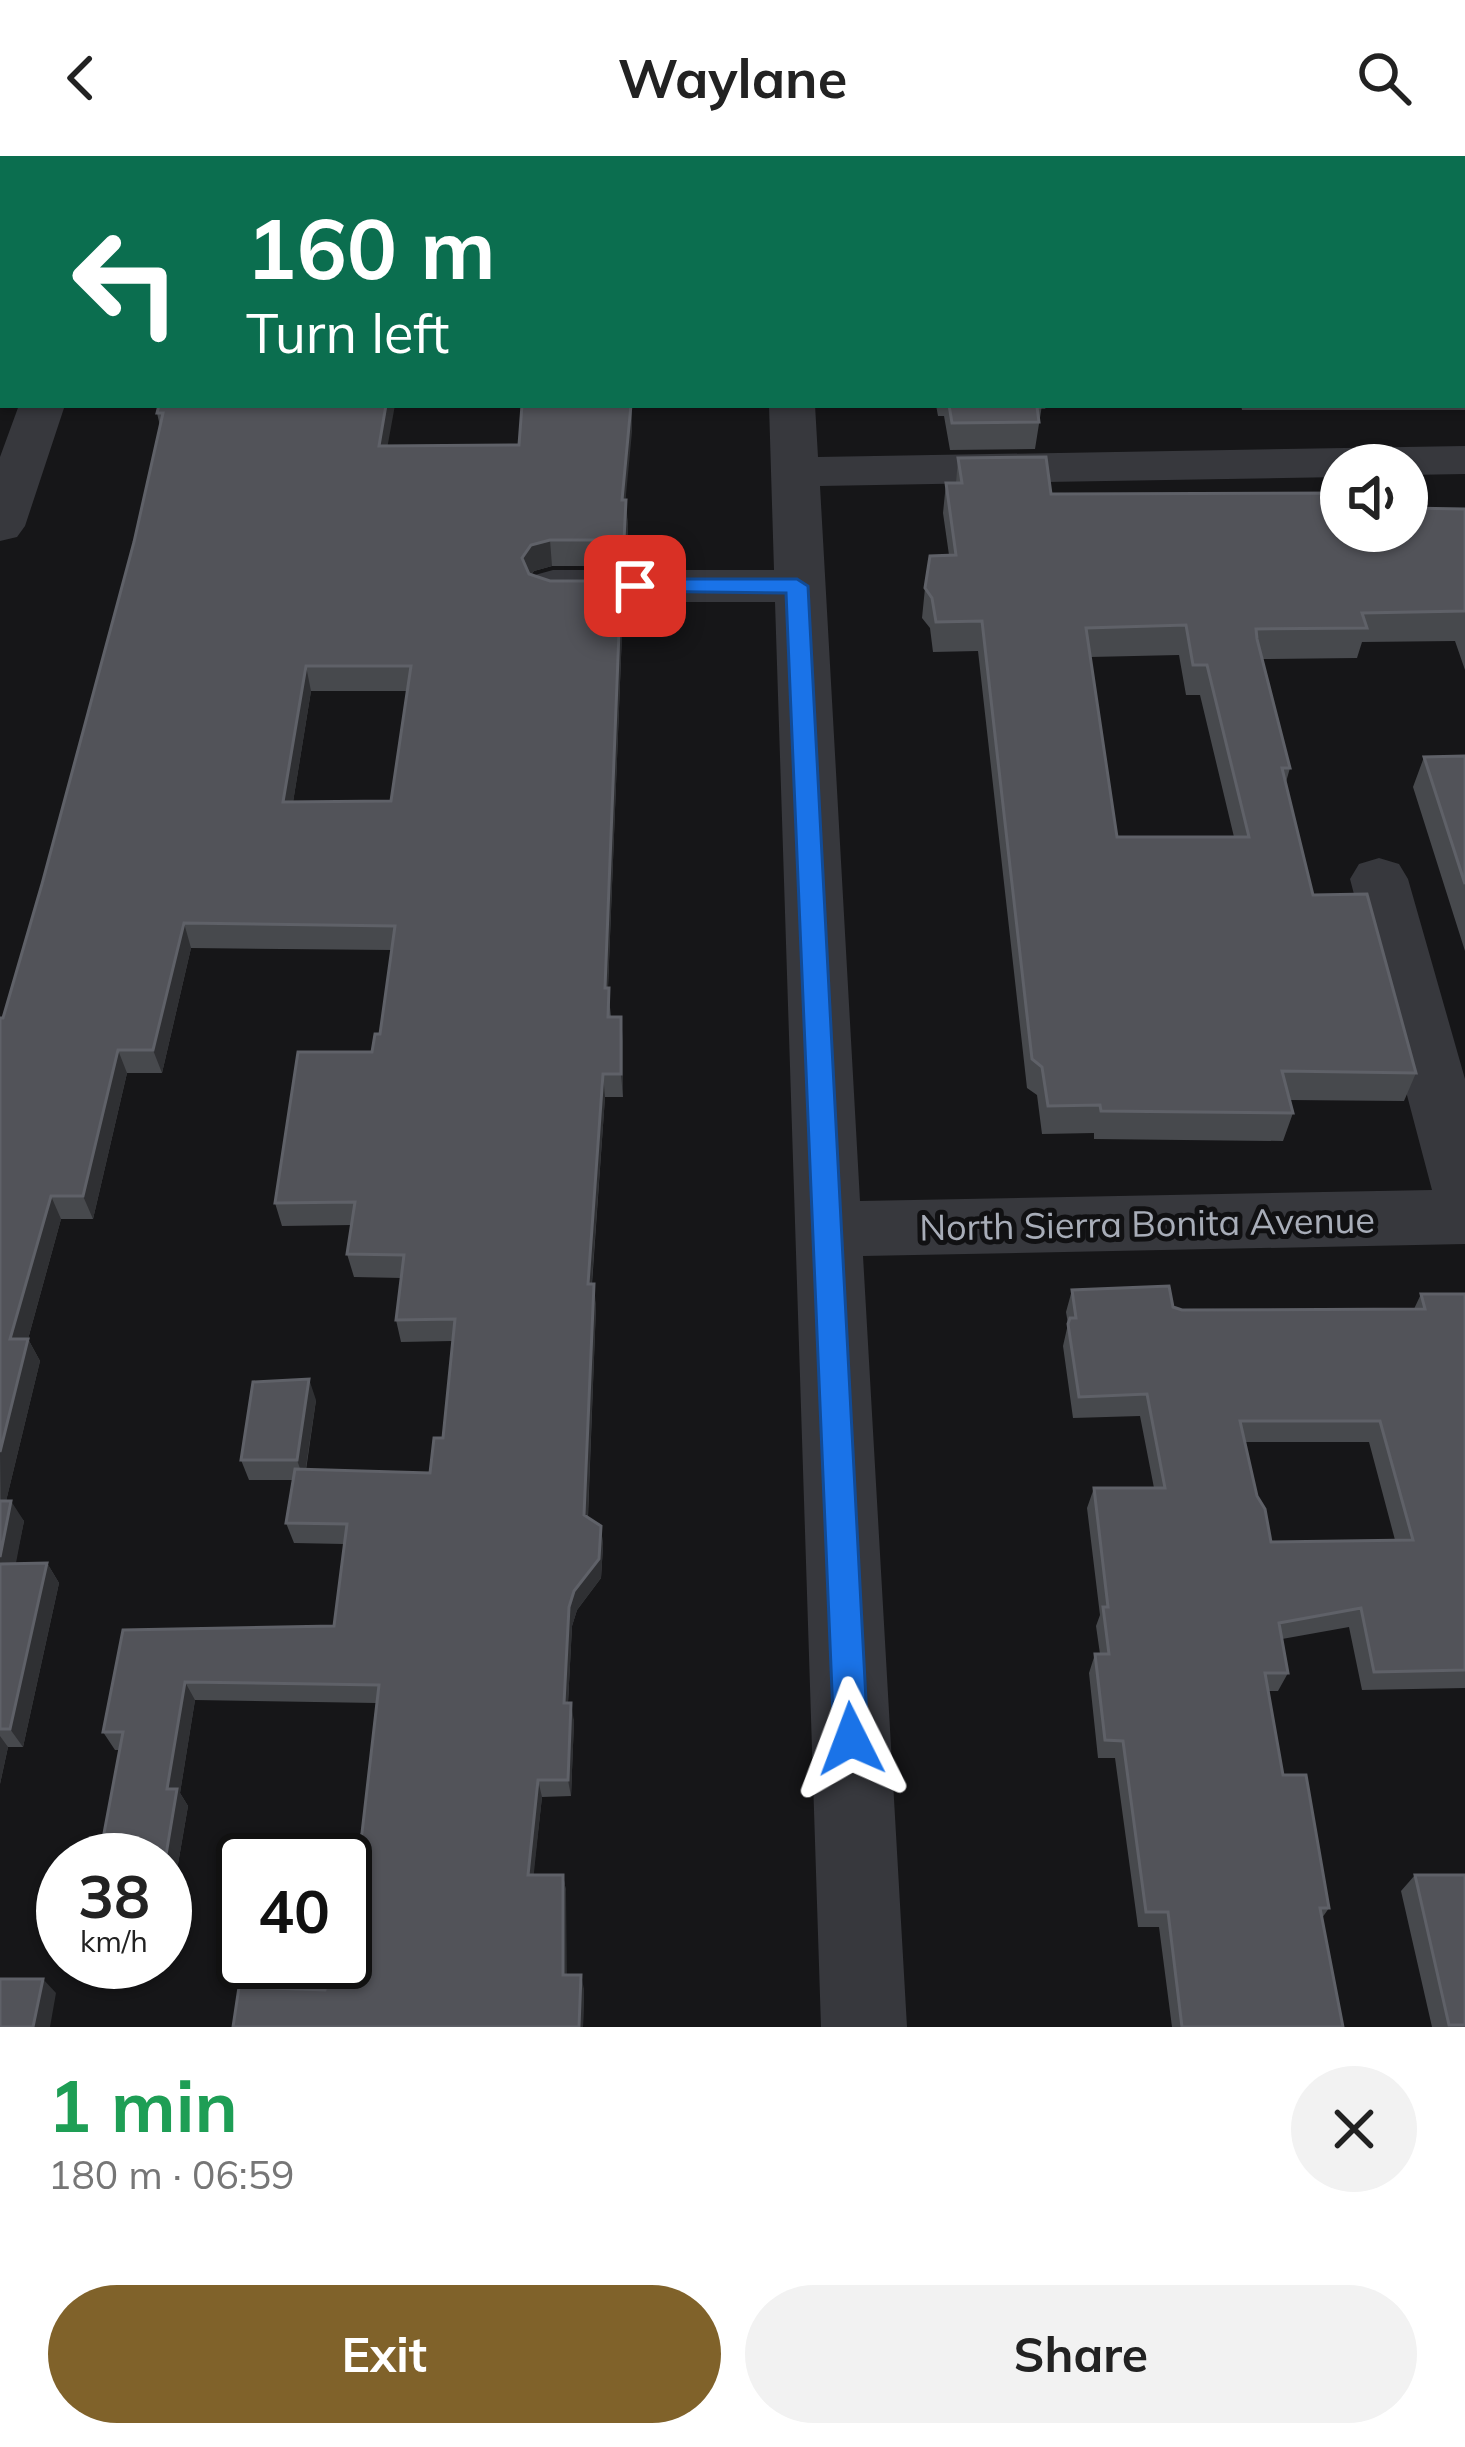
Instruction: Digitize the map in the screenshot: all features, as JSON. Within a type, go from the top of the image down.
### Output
[{"type":"street","points":[[0,526],[41,408]]},
{"type":"street","points":[[792,408],[864,2027]]},
{"type":"street","points":[[795,472],[1465,460]]},
{"type":"street","points":[[553,586],[797,586]]},
{"type":"street","points":[[1379,878],[1465,1193]]},
{"type":"street","name":"North Sierra Bonita Avenue","points":[[830,1228],[1465,1217]]},
{"type":"building","points":[[158,408],[385,408],[379,446],[519,445],[522,408],[631,408],[622,500],[626,500],[624,540],[550,540],[531,545],[522,558],[529,574],[550,581],[621,581],[605,988],[609,988],[608,1017],[621,1017],[621,1074],[603,1074],[588,1284],[594,1284],[584,1515],[601,1526],[599,1559],[574,1591],[569,1607],[564,1703],[571,1703],[568,1780],[538,1780],[528,1875],[563,1875],[563,1975],[581,1975],[579,2027],[233,2027],[239,1989],[372,1989],[372,1833],[362,1833],[379,1685],[185,1682],[167,1789],[177,1789],[170,1833],[104,1833],[123,1732],[103,1732],[123,1630],[334,1626],[347,1524],[286,1523],[295,1469],[430,1473],[434,1438],[443,1438],[455,1319],[396,1320],[404,1255],[347,1254],[355,1202],[275,1203],[298,1052],[372,1052],[375,1034],[380,1034],[395,926],[184,923],[153,1050],[118,1050],[83,1196],[51,1196],[10,1339],[28,1339],[0,1452],[0,1018],[42,884],[134,542],[163,413],[157,413]],"holes":[[[306,666],[411,666],[391,801],[283,802]]]},
{"type":"building","points":[[950,408],[1037,408],[1039,422],[952,423]]},
{"type":"building","points":[[1046,457],[1051,494],[1320,493],[1320,552],[1428,552],[1428,508],[1465,509],[1465,611],[1362,613],[1367,628],[1256,629],[1290,768],[1282,768],[1313,895],[1367,894],[1416,1073],[1282,1071],[1293,1113],[1048,1106],[1042,1067],[1032,1059],[982,621],[936,622],[925,588],[930,556],[956,555],[946,483],[962,483],[958,458]],"holes":[[[1186,625],[1193,665],[1207,665],[1249,837],[1117,837],[1086,628]]]},
{"type":"building","points":[[1465,756],[1465,884],[1424,757]]},
{"type":"building","points":[[1169,1286],[1173,1307],[1182,1310],[1425,1309],[1421,1294],[1465,1294],[1465,1670],[1374,1672],[1361,1608],[1279,1623],[1288,1673],[1265,1673],[1283,1775],[1306,1775],[1329,1908],[1320,1908],[1343,2027],[1182,2027],[1168,1912],[1146,1912],[1123,1741],[1105,1740],[1095,1654],[1109,1654],[1094,1488],[1165,1488],[1147,1394],[1079,1397],[1068,1324],[1076,1318],[1072,1290]],"holes":[[[1240,1421],[1380,1421],[1413,1540],[1271,1542]]]},
{"type":"building","points":[[309,1379],[297,1460],[241,1460],[253,1382]]},
{"type":"building","points":[[0,1501],[11,1501],[0,1557]]},
{"type":"building","points":[[47,1563],[10,1729],[0,1729],[0,1564]]},
{"type":"building","points":[[1415,1875],[1465,1875],[1465,2025],[1449,2025]]},
{"type":"building","points":[[0,1979],[36,1979],[36,1989],[41,1989],[33,2027],[0,2027]]},
{"type":"route","points":[[635,586],[797,586],[851,1739]]}]
